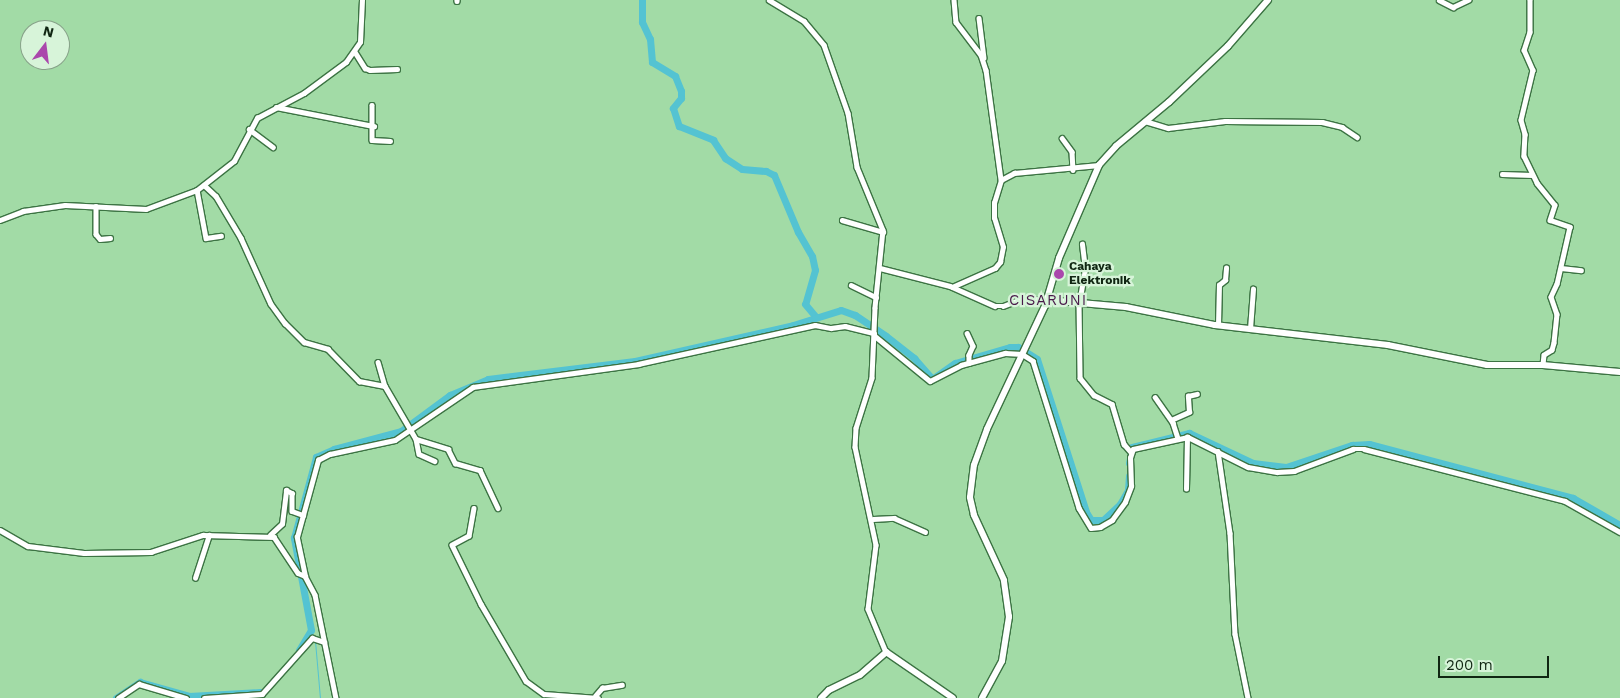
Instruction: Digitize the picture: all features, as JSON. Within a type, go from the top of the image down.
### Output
[{"type":"main road","points":[[982,698],[1002,661],[1009,611],[1000,570],[971,506],[971,477],[987,429],[1047,300],[1059,258],[1099,165],[1116,146],[1228,46],[1268,0]]},
{"type":"main road","points":[[821,698],[829,690],[860,675],[886,652],[952,698]]},
{"type":"street","points":[[0,220],[54,206],[146,209],[197,190],[234,161],[257,118],[322,81],[355,52],[360,42],[362,0]]},
{"type":"street","points":[[769,0],[804,21],[828,53],[848,114],[856,167],[881,220],[883,232],[876,297],[872,378],[856,428],[855,447],[873,519],[876,551],[868,609],[886,652]]},
{"type":"street","points":[[954,0],[956,22],[984,62]]},
{"type":"street","points":[[1439,0],[1454,7],[1468,0]]},
{"type":"street","points":[[1530,0],[1530,32],[1524,50],[1533,73],[1521,120],[1525,134],[1524,156],[1532,174],[1555,205],[1550,220],[1570,228],[1561,268],[1551,297],[1557,314],[1554,343],[1552,350],[1545,354],[1543,365]]},
{"type":"street","points":[[952,287],[995,268],[1000,262],[1003,246],[994,218],[994,202],[1001,180],[979,18]]},
{"type":"street","points":[[355,52],[365,68],[370,70],[397,69]]},
{"type":"street","points":[[372,105],[374,142],[390,141]]},
{"type":"street","points":[[275,107],[374,126]]},
{"type":"street","points":[[1145,122],[1168,128],[1225,121],[1322,122],[1342,127],[1357,137]]},
{"type":"street","points":[[250,129],[273,147]]},
{"type":"street","points":[[1062,138],[1072,152],[1073,170]]},
{"type":"street","points":[[1001,180],[1014,173],[1073,170],[1099,165]]},
{"type":"street","points":[[1502,174],[1532,174]]},
{"type":"street","points":[[204,185],[216,196],[242,238],[271,304],[285,323],[304,342],[328,349],[359,381],[385,386]]},
{"type":"street","points":[[197,190],[206,238],[221,236]]},
{"type":"street","points":[[96,206],[96,234],[100,239],[110,238]]},
{"type":"street","points":[[842,220],[883,232]]},
{"type":"street","points":[[303,575],[297,537],[300,515],[316,463],[321,457],[390,442],[460,394],[492,382],[638,364],[815,325],[831,328],[845,326],[874,331],[930,381],[969,360],[1023,351],[1035,365],[1087,526],[1096,528],[1104,526],[1125,502],[1131,486],[1131,452],[1126,447],[1112,404],[1094,395],[1080,378],[1079,302],[1085,269],[1082,244]]},
{"type":"street","points":[[880,268],[952,287],[995,306],[1003,306],[1021,299],[1079,302],[1126,307],[1218,325],[1388,345],[1487,365],[1543,365],[1620,372]]},
{"type":"street","points":[[1218,325],[1219,285],[1225,280],[1226,268]]},
{"type":"street","points":[[1561,268],[1581,270]]},
{"type":"street","points":[[851,285],[876,297]]},
{"type":"street","points":[[1250,328],[1253,289]]},
{"type":"street","points":[[967,333],[974,346],[969,360]]},
{"type":"street","points":[[378,362],[385,386],[416,438],[419,454],[435,461]]},
{"type":"street","points":[[1171,420],[1189,412],[1188,396],[1198,394]]},
{"type":"street","points":[[1155,398],[1171,420],[1177,435]]},
{"type":"street","points":[[1131,452],[1137,448],[1177,435],[1218,451],[1248,467],[1285,472],[1353,449],[1364,448],[1566,501],[1620,532]]},
{"type":"street","points":[[1186,437],[1186,490]]},
{"type":"street","points":[[416,438],[448,449],[456,464],[480,470],[498,508]]},
{"type":"street","points":[[1218,451],[1230,533],[1235,634],[1248,698]]},
{"type":"street","points":[[270,535],[282,524],[286,490],[292,492],[291,510],[300,515]]},
{"type":"street","points":[[474,508],[469,536],[452,545],[489,618],[528,683],[544,694],[582,697],[596,697],[602,688],[622,685]]},
{"type":"street","points":[[873,519],[894,518],[925,532]]},
{"type":"street","points":[[0,530],[28,546],[84,553],[151,552],[209,535],[270,535],[278,540],[303,575],[320,613],[336,698]]},
{"type":"street","points":[[195,578],[209,535]]},
{"type":"street","points":[[204,698],[262,694],[312,638],[324,642]]},
{"type":"street","points":[[118,698],[132,687],[143,684],[186,698]]},
{"type":"waterway","points":[[642,0],[642,22],[650,39],[652,62],[675,76],[681,91],[681,98],[673,108],[679,126],[713,140],[725,158],[742,169],[766,171],[774,175],[798,232],[812,256],[815,270],[805,304],[816,317]]},
{"type":"waterway","points":[[299,650],[311,630],[294,538],[316,457],[334,449],[401,431],[450,395],[488,379],[635,361],[793,325],[841,310],[855,315],[886,336],[914,358],[932,379],[955,363],[1010,347],[1018,347],[1037,359],[1086,512],[1091,520],[1103,520],[1120,504],[1128,490],[1129,476]]},
{"type":"waterway","points":[[1129,463],[1132,447],[1189,433],[1253,463],[1286,467],[1352,445],[1369,444],[1573,498],[1620,525]]},
{"type":"waterway","points":[[315,641],[320,698]]},
{"type":"waterway","points":[[116,698],[140,682],[189,696],[260,692]]},
{"type":"place","name":"Cahaya Elektronik","points":[[1059,274]]},
{"type":"district","name":"CISARUNI","points":[[1048,301]]}]
